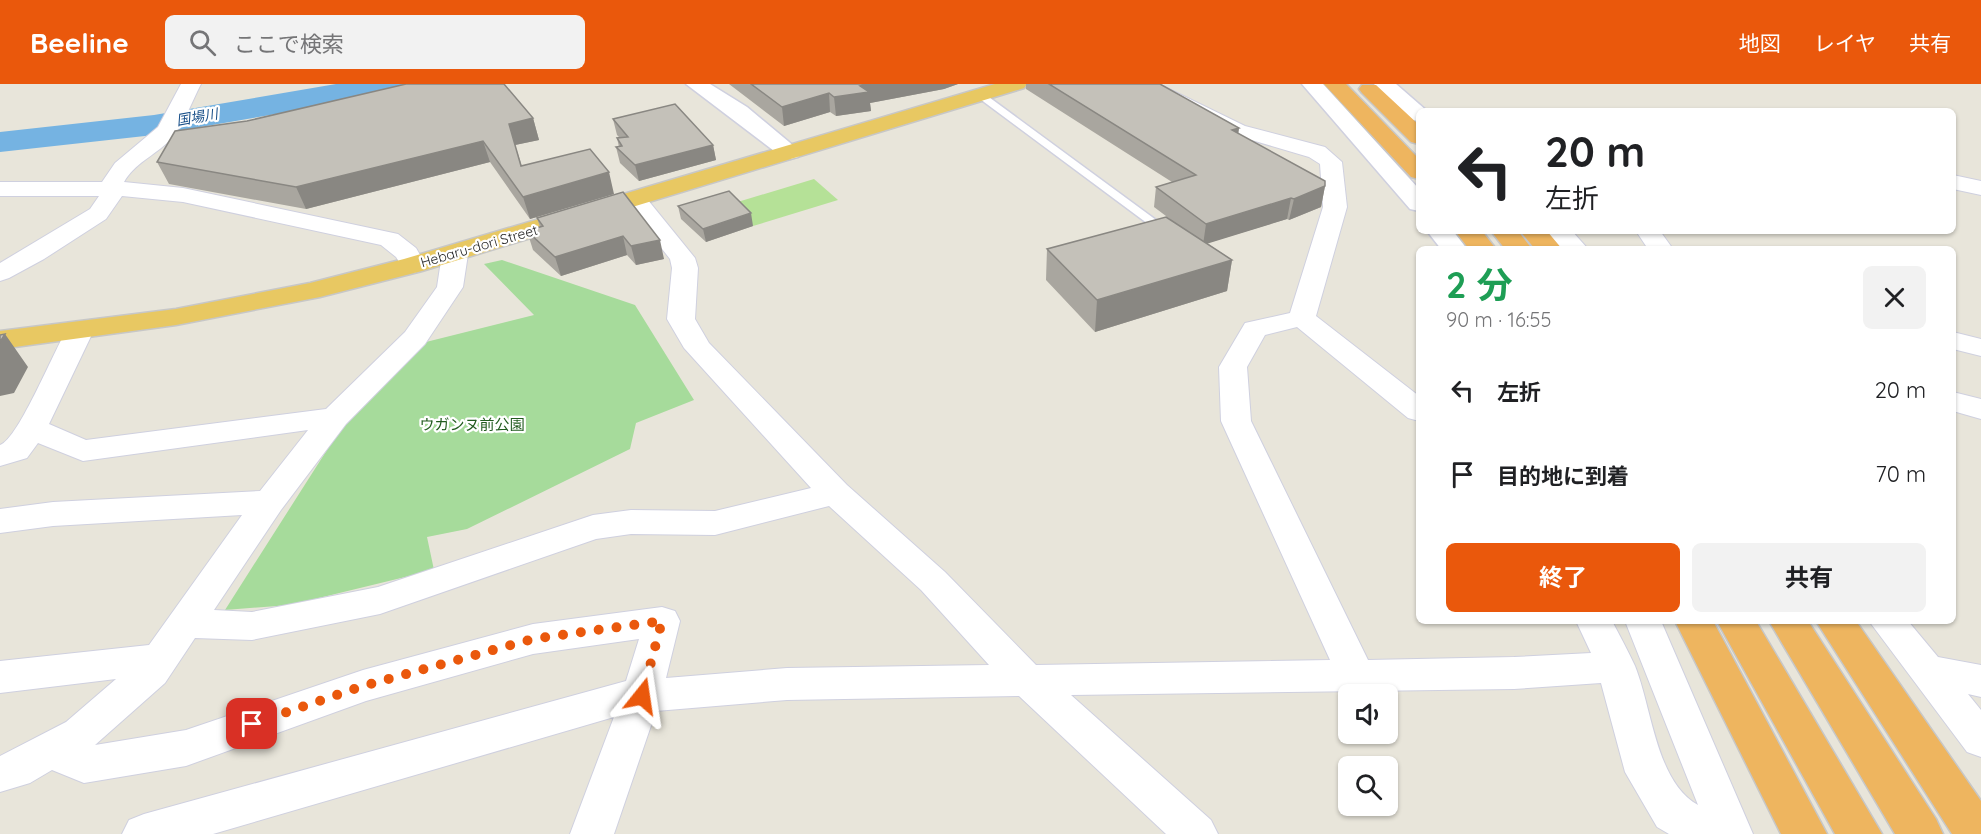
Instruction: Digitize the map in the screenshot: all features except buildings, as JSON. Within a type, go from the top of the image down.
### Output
[{"type":"highway","name":"Hebaru-dori Street","points":[[0,340],[241,305],[413,266],[1017,84]]},
{"type":"highway","points":[[1334,84],[1416,169]]},
{"type":"highway","points":[[1363,84],[1416,134]]},
{"type":"highway","points":[[1470,234],[1480,246]]},
{"type":"highway","points":[[1506,234],[1516,246]]},
{"type":"highway","points":[[1536,234],[1546,246]]},
{"type":"highway","points":[[1696,624],[1804,834]]},
{"type":"highway","points":[[1738,624],[1859,834]]},
{"type":"highway","points":[[1790,624],[1920,834]]},
{"type":"highway","points":[[1837,624],[1910,730],[1977,834]]},
{"type":"street","points":[[115,190],[112,184],[123,167],[165,132],[190,84]]},
{"type":"street","points":[[1143,84],[1238,130],[1317,152],[1332,162],[1335,207],[1302,318]]},
{"type":"street","points":[[1312,84],[1416,201]]},
{"type":"street","points":[[1384,84],[1416,112]]},
{"type":"street","points":[[702,87],[790,152]]},
{"type":"street","points":[[1956,183],[1981,188]]},
{"type":"street","points":[[0,189],[115,190],[183,195],[389,239],[407,253],[413,266]]},
{"type":"street","points":[[0,273],[98,214],[115,190]]},
{"type":"street","points":[[635,199],[682,258],[685,268],[681,320],[699,348],[835,493],[933,582],[1026,679],[1196,834]]},
{"type":"street","points":[[1442,234],[1452,246]]},
{"type":"street","points":[[1561,234],[1572,246]]},
{"type":"street","points":[[16,772],[80,734],[150,672],[269,502],[335,417],[415,338],[450,287],[455,254]]},
{"type":"street","points":[[1302,318],[1416,409]]},
{"type":"street","points":[[1302,318],[1255,329],[1233,368],[1236,422],[1356,675]]},
{"type":"street","points":[[0,456],[16,451],[32,428],[80,330]]},
{"type":"street","points":[[1956,341],[1981,348]]},
{"type":"street","points":[[1956,402],[1981,409]]},
{"type":"street","points":[[32,428],[83,451],[335,417]]},
{"type":"street","points":[[185,623],[252,626],[380,600],[593,527],[631,522],[715,523],[835,493]]},
{"type":"street","points":[[0,520],[53,514],[269,502]]},
{"type":"street","points":[[16,772],[84,765],[186,748],[363,686],[533,639],[662,621],[642,696],[592,834]]},
{"type":"street","points":[[1595,624],[1616,667],[1646,772],[1672,813],[1709,834]]},
{"type":"street","points":[[1644,624],[1731,834]]},
{"type":"street","points":[[1889,624],[1981,740]]},
{"type":"street","points":[[0,677],[160,658]]},
{"type":"street","points":[[144,834],[628,697],[788,684],[1514,674],[1616,667]]},
{"type":"street","points":[[1927,671],[1981,681]]},
{"type":"lane","points":[[979,94],[1172,237]]},
{"type":"green space","points":[[814,179],[838,200],[753,226],[731,204]]},
{"type":"green space","name":"ウガンヌ前公園","points":[[502,260],[635,305],[694,400],[636,423],[630,449],[467,529],[427,537],[434,570],[290,605],[225,610],[348,417],[426,342],[534,315],[484,264]]},
{"type":"waterway","name":"国場川","points":[[0,142],[154,125],[393,84]]},
{"type":"route","points":[[252,724],[363,686],[533,639],[662,621],[642,696]]}]
